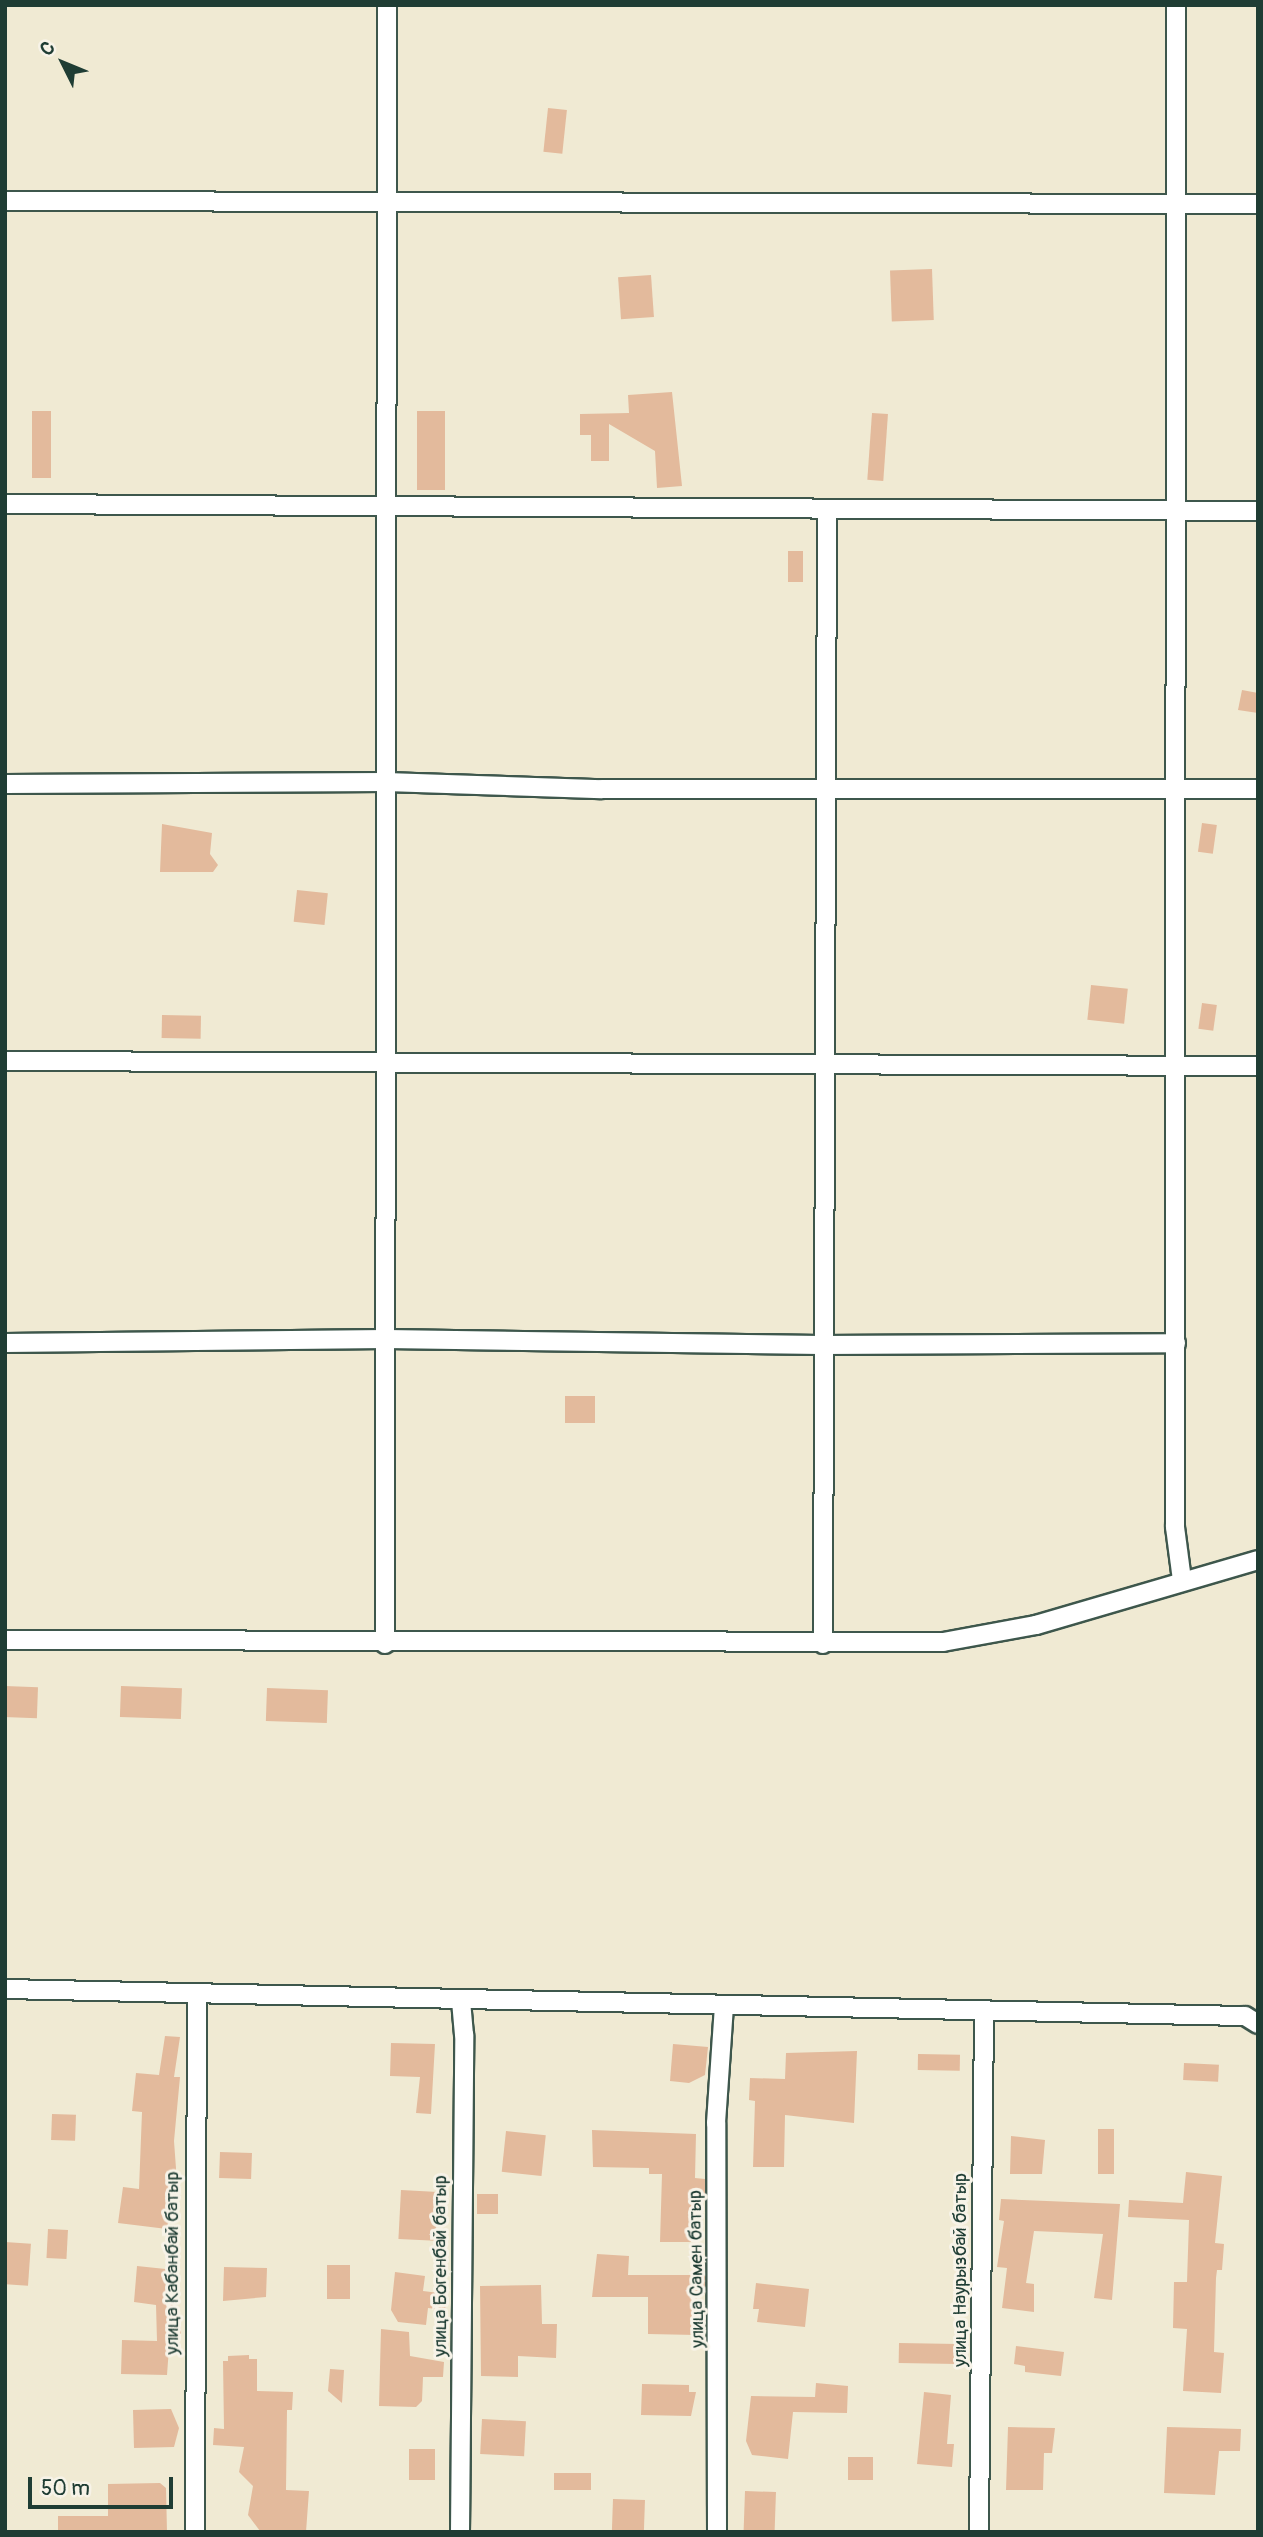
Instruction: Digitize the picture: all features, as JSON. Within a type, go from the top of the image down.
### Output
[{"type":"street","points":[[385,1644],[387,5]]},
{"type":"street","points":[[1176,5],[1175,512],[1178,789],[1175,1527],[1182,1580]]},
{"type":"street","points":[[5,201],[1258,204]]},
{"type":"street","points":[[5,505],[349,503],[386,508],[1258,512]]},
{"type":"street","points":[[823,1644],[821,1345],[827,509]]},
{"type":"street","points":[[5,784],[386,782],[824,790],[1258,789]]},
{"type":"street","points":[[5,1060],[1258,1066]]},
{"type":"street","points":[[5,1343],[386,1339],[821,1345],[1176,1343]]},
{"type":"street","points":[[5,1640],[385,1644],[823,1644],[985,1638],[1258,1560]]},
{"type":"street","points":[[5,1989],[1245,2016],[1258,2024]]},
{"type":"street","name":"улица Кабанбай батыр","points":[[195,2532],[197,1994]]},
{"type":"street","name":"улица Богенбай батыр","points":[[460,2532],[464,2035],[461,2000]]},
{"type":"street","name":"улица Самен батыр","points":[[717,2532],[716,2123],[724,2005]]},
{"type":"street","name":"улица Наурызбай батыр","points":[[979,2532],[984,2010]]},
{"type":"building","points":[[548,108],[567,110],[562,154],[543,152]]},
{"type":"building","points":[[932,269],[934,320],[892,321],[890,270]]},
{"type":"building","points":[[651,275],[654,317],[621,319],[618,277]]},
{"type":"building","points":[[672,392],[682,486],[657,488],[655,451],[609,424],[609,461],[591,461],[591,435],[580,435],[580,414],[629,413],[628,395]]},
{"type":"building","points":[[32,411],[51,411],[51,478],[32,478]]},
{"type":"building","points":[[417,411],[445,411],[445,490],[417,490]]},
{"type":"building","points":[[872,413],[888,414],[883,481],[867,480]]},
{"type":"building","points":[[788,551],[803,551],[803,582],[788,582]]},
{"type":"building","points":[[1242,690],[1258,693],[1258,713],[1238,710]]},
{"type":"building","points":[[1202,823],[1217,825],[1213,854],[1198,852]]},
{"type":"building","points":[[162,824],[212,833],[210,854],[218,865],[213,872],[160,872]]},
{"type":"building","points":[[297,890],[328,893],[324,925],[294,922]]},
{"type":"building","points":[[1091,985],[1128,989],[1124,1024],[1087,1020]]},
{"type":"building","points":[[1202,1003],[1217,1005],[1213,1031],[1198,1029]]},
{"type":"building","points":[[162,1015],[201,1016],[201,1039],[162,1038]]},
{"type":"building","points":[[565,1396],[595,1396],[595,1423],[565,1423]]},
{"type":"building","points":[[5,1686],[38,1687],[37,1718],[5,1717]]},
{"type":"building","points":[[121,1686],[182,1688],[181,1719],[120,1717]]},
{"type":"building","points":[[267,1688],[328,1690],[327,1723],[266,1721]]},
{"type":"building","points":[[165,2036],[180,2037],[174,2077],[180,2077],[174,2141],[177,2182],[167,2229],[118,2223],[123,2187],[139,2189],[142,2112],[132,2111],[136,2073],[159,2075]]},
{"type":"building","points":[[391,2043],[435,2044],[431,2114],[416,2113],[420,2077],[390,2076]]},
{"type":"building","points":[[673,2044],[708,2047],[705,2075],[689,2083],[670,2081]]},
{"type":"building","points":[[857,2051],[854,2123],[785,2115],[784,2167],[753,2167],[755,2101],[749,2100],[750,2078],[785,2079],[786,2053]]},
{"type":"building","points":[[918,2054],[960,2055],[960,2071],[918,2070]]},
{"type":"building","points":[[1184,2063],[1219,2065],[1218,2082],[1183,2080]]},
{"type":"building","points":[[52,2114],[76,2115],[75,2141],[51,2140]]},
{"type":"building","points":[[1098,2129],[1114,2129],[1114,2174],[1098,2174]]},
{"type":"building","points":[[592,2130],[696,2134],[695,2178],[705,2179],[705,2201],[692,2201],[691,2242],[660,2242],[662,2174],[649,2174],[649,2168],[593,2167]]},
{"type":"building","points":[[506,2131],[546,2135],[541,2176],[502,2172]]},
{"type":"building","points":[[1011,2136],[1045,2140],[1042,2174],[1010,2174]]},
{"type":"building","points":[[220,2152],[252,2153],[251,2179],[219,2178]]},
{"type":"building","points":[[1186,2172],[1222,2176],[1215,2243],[1224,2244],[1222,2270],[1217,2270],[1216,2278],[1214,2352],[1224,2353],[1221,2393],[1183,2391],[1187,2329],[1173,2328],[1174,2282],[1187,2282],[1189,2220],[1128,2217],[1129,2200],[1183,2203]]},
{"type":"building","points":[[401,2190],[438,2192],[435,2241],[398,2239]]},
{"type":"building","points":[[477,2194],[498,2194],[498,2214],[477,2214]]},
{"type":"building","points":[[1001,2199],[1120,2204],[1112,2300],[1094,2298],[1103,2234],[1034,2231],[1026,2283],[1034,2284],[1034,2312],[1002,2308],[1007,2268],[997,2267],[1004,2221],[999,2220]]},
{"type":"building","points":[[48,2229],[68,2230],[66,2259],[46,2258]]},
{"type":"building","points":[[5,2242],[31,2244],[28,2286],[5,2284]]},
{"type":"building","points":[[597,2254],[629,2256],[628,2275],[705,2275],[705,2294],[697,2294],[696,2335],[648,2334],[648,2297],[592,2297]]},
{"type":"building","points":[[327,2265],[350,2265],[350,2299],[327,2299]]},
{"type":"building","points":[[137,2266],[175,2270],[172,2316],[180,2316],[181,2334],[170,2334],[167,2375],[121,2374],[122,2340],[157,2341],[156,2305],[134,2302]]},
{"type":"building","points":[[224,2267],[267,2268],[266,2297],[223,2301]]},
{"type":"building","points":[[395,2272],[425,2276],[423,2291],[447,2294],[445,2310],[428,2308],[426,2325],[398,2322],[391,2310]]},
{"type":"building","points":[[756,2283],[809,2289],[805,2327],[757,2322],[759,2309],[753,2309]]},
{"type":"building","points":[[541,2285],[542,2324],[557,2324],[556,2358],[518,2356],[518,2377],[481,2376],[480,2286]]},
{"type":"building","points":[[381,2329],[409,2332],[410,2356],[444,2362],[443,2377],[423,2377],[422,2401],[416,2407],[379,2406]]},
{"type":"building","points":[[899,2343],[958,2344],[958,2364],[899,2363]]},
{"type":"building","points":[[1016,2346],[1064,2352],[1061,2376],[1025,2372],[1025,2366],[1014,2364]]},
{"type":"building","points":[[249,2355],[249,2359],[257,2359],[257,2391],[293,2392],[292,2410],[287,2410],[286,2490],[309,2491],[306,2532],[260,2531],[248,2515],[253,2486],[239,2472],[244,2447],[213,2445],[214,2428],[224,2429],[223,2361],[228,2361],[228,2356]]},
{"type":"building","points":[[330,2369],[344,2370],[342,2403],[328,2391]]},
{"type":"building","points":[[816,2383],[848,2386],[847,2413],[793,2412],[788,2459],[752,2455],[746,2441],[751,2396],[815,2397]]},
{"type":"building","points":[[642,2384],[689,2385],[689,2392],[696,2392],[691,2416],[641,2415]]},
{"type":"building","points":[[924,2392],[951,2395],[947,2444],[954,2444],[952,2467],[917,2464]]},
{"type":"building","points":[[171,2409],[179,2428],[174,2447],[134,2448],[133,2410]]},
{"type":"building","points":[[482,2419],[526,2421],[524,2456],[480,2454]]},
{"type":"building","points":[[1008,2427],[1055,2428],[1052,2453],[1044,2453],[1043,2490],[1006,2490]]},
{"type":"building","points":[[1167,2427],[1241,2429],[1240,2451],[1219,2451],[1215,2495],[1164,2493]]},
{"type":"building","points":[[409,2449],[435,2449],[435,2480],[409,2480]]},
{"type":"building","points":[[848,2457],[873,2457],[873,2480],[848,2480]]},
{"type":"building","points":[[554,2473],[591,2473],[591,2490],[554,2490]]},
{"type":"building","points":[[160,2483],[166,2488],[167,2532],[58,2532],[58,2516],[108,2516],[108,2484]]},
{"type":"building","points":[[745,2491],[776,2492],[775,2532],[744,2532]]},
{"type":"building","points":[[613,2499],[645,2500],[644,2532],[612,2532]]}]
